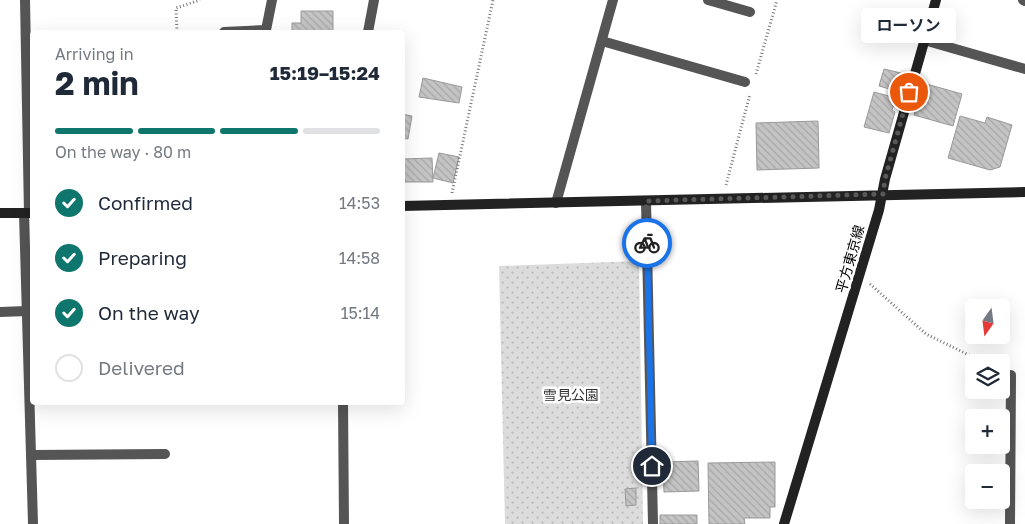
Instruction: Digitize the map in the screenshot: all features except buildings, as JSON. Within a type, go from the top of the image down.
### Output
[{"type":"street","points":[[25,0],[29,52],[30,119],[27,311],[30,397]]},
{"type":"street","points":[[266,30],[272,0]]},
{"type":"street","points":[[368,30],[374,0]]},
{"type":"street","points":[[556,203],[613,0]]},
{"type":"street","points":[[708,0],[750,12]]},
{"type":"street","name":"平方東京線","points":[[784,524],[859,278],[936,0]]},
{"type":"street","points":[[602,40],[748,85]]},
{"type":"street","points":[[924,40],[1025,69]]},
{"type":"street","points":[[405,206],[1025,192]]},
{"type":"street","points":[[646,201],[653,524]]},
{"type":"street","points":[[0,214],[29,213]]},
{"type":"street","points":[[0,312],[27,311]]},
{"type":"street","points":[[1010,524],[1011,375]]},
{"type":"street","points":[[30,405],[33,524]]},
{"type":"street","points":[[343,405],[344,524]]},
{"type":"street","points":[[32,455],[165,454]]},
{"type":"path","points":[[177,30],[176,8],[200,0]]},
{"type":"path","points":[[450,205],[493,0]]},
{"type":"path","points":[[756,75],[777,0]]},
{"type":"path","points":[[722,200],[748,85]]},
{"type":"path","points":[[859,278],[874,287],[926,334],[967,354]]},
{"type":"green space","name":"雪見公園","points":[[639,261],[643,524],[505,524],[499,266]]},
{"type":"way so far","points":[[647,243],[646,201],[883,194],[885,179],[909,92]]},
{"type":"place","name":"ローソン","points":[[909,92]]},
{"type":"route","points":[[647,243],[652,466]]}]
